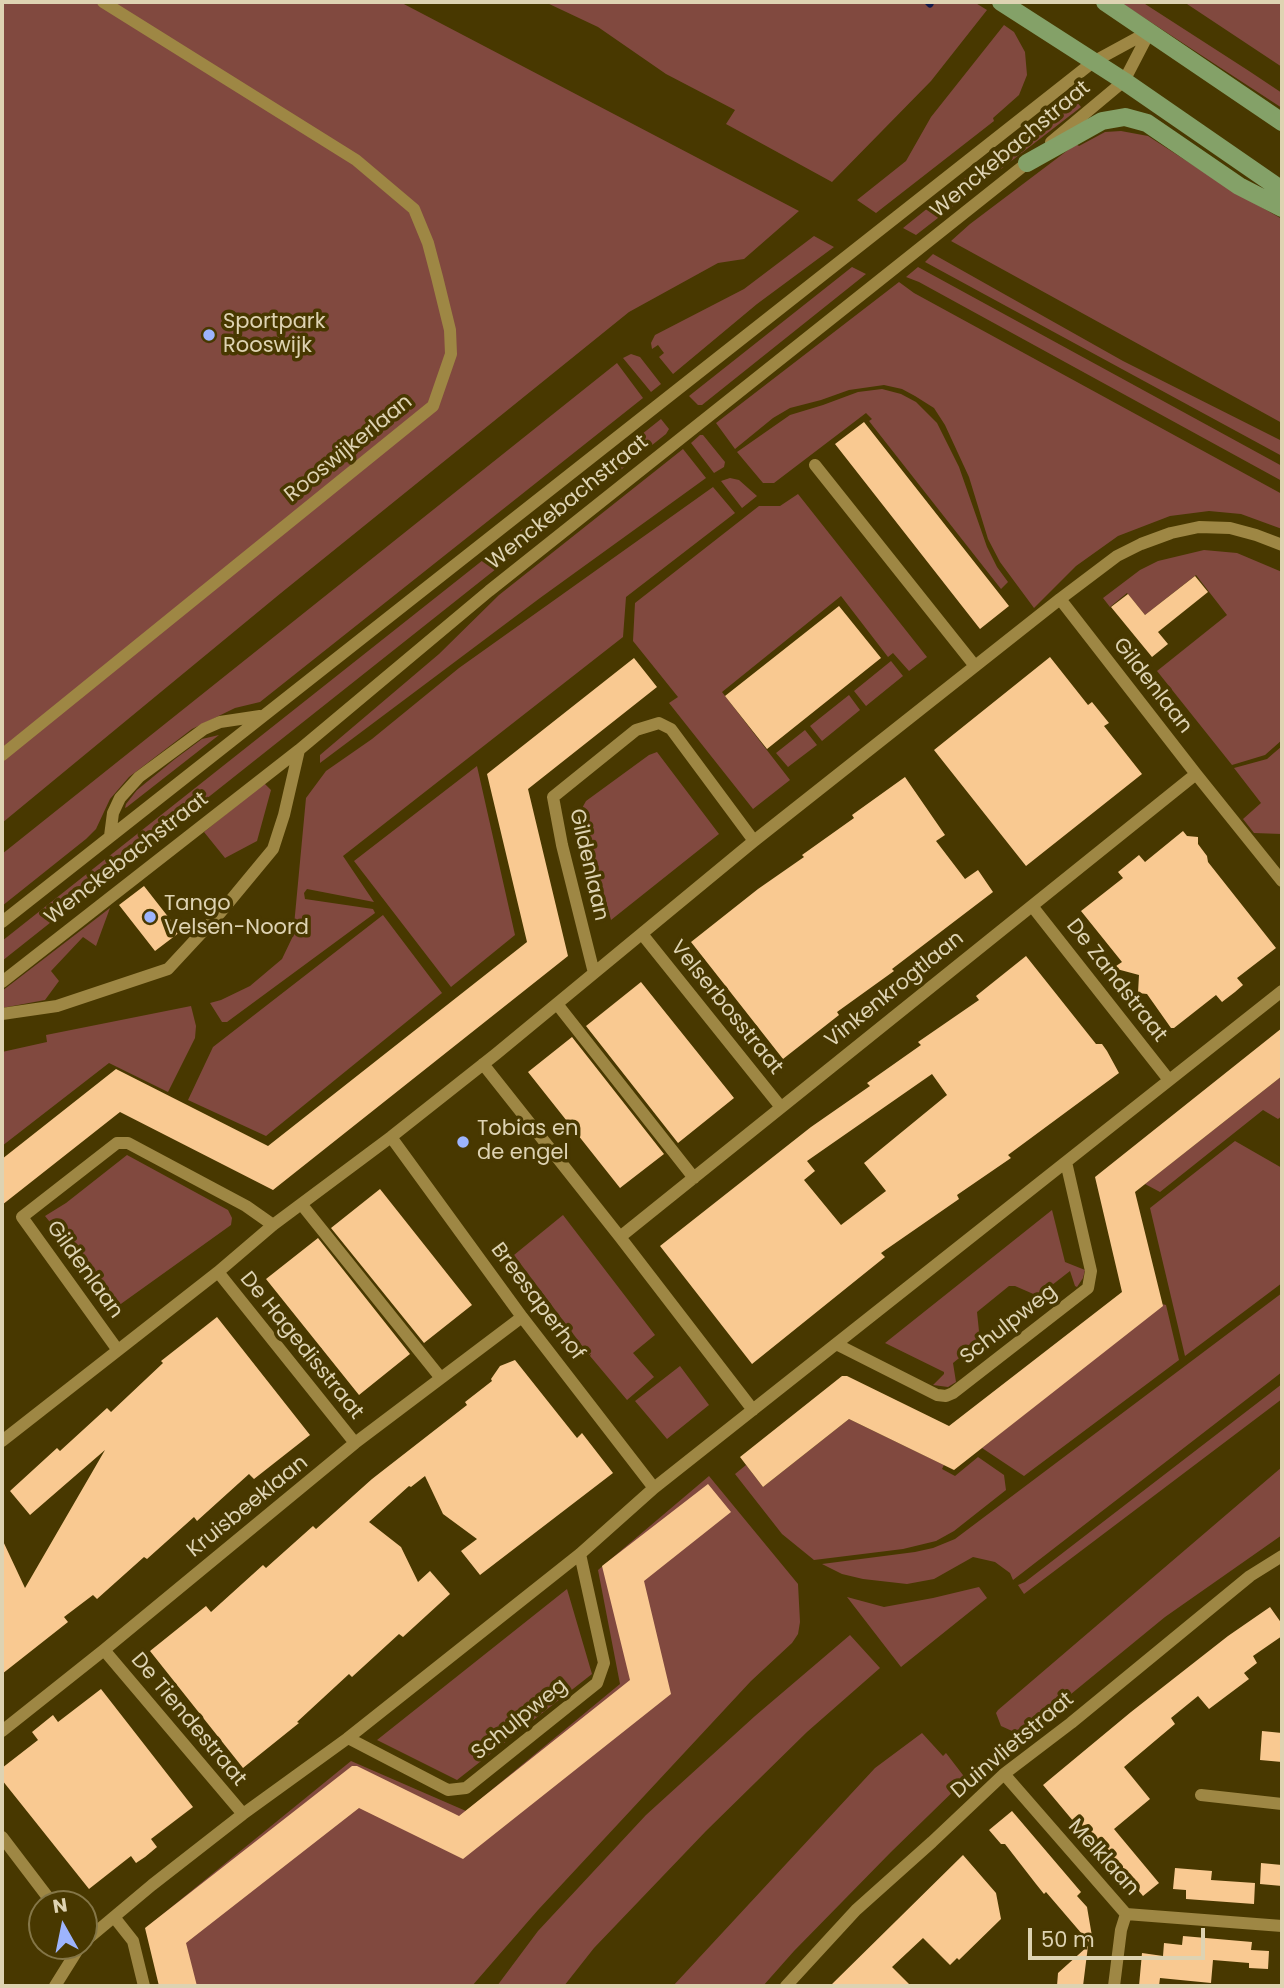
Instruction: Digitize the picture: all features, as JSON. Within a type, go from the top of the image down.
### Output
[{"type":"main road","points":[[1000,2],[1124,81],[1282,190]]},
{"type":"main road","points":[[1105,2],[1282,122]]},
{"type":"main road","points":[[1027,163],[1102,121],[1125,117],[1147,123],[1239,186],[1282,208]]},
{"type":"street","name":"Rooswijkerlaan","points":[[2,755],[433,406],[451,354],[450,330],[437,277],[428,243],[414,209],[356,160],[103,2]]},
{"type":"street","name":"Wenckebachstraat","points":[[2,922],[1093,62],[1150,31]]},
{"type":"street","name":"Wenckebachstraat","points":[[2,982],[299,750],[489,591],[1027,163],[1124,81],[1150,31]]},
{"type":"street","points":[[815,465],[975,666]]},
{"type":"street","points":[[1060,599],[1116,556],[1171,533],[1199,527],[1230,528],[1282,545]]},
{"type":"street","name":"Gildenlaan","points":[[2,1441],[218,1272],[273,1225],[483,1064],[754,841],[1060,599],[1282,881]]},
{"type":"street","name":"Wenckebachstraat","points":[[110,836],[113,813],[120,798],[139,777],[204,729],[220,722],[262,716]]},
{"type":"street","name":"Gildenlaan","points":[[594,973],[562,845],[553,797],[636,730],[659,723],[671,729],[754,841]]},
{"type":"street","points":[[2,1014],[57,1006],[167,969],[273,849],[299,750]]},
{"type":"street","name":"Vinkenkrogtlaan","points":[[620,1237],[1196,774]]},
{"type":"street","name":"De Zandstraat","points":[[1032,906],[1169,1080]]},
{"type":"street","name":"Velserbosstraat","points":[[642,934],[780,1106]]},
{"type":"street","points":[[98,1930],[243,1814],[348,1738],[580,1555],[654,1488],[1282,991]]},
{"type":"street","points":[[557,1004],[694,1178]]},
{"type":"street","points":[[483,1064],[752,1410]]},
{"type":"street","name":"Breesaperhof","points":[[391,1137],[522,1317],[654,1488]]},
{"type":"street","name":"Gildenlaan","points":[[117,1349],[22,1217],[117,1143],[128,1143],[246,1206],[273,1225]]},
{"type":"street","name":"Schulpweg","points":[[838,1345],[937,1395],[946,1396],[1087,1288],[1091,1271],[1066,1162]]},
{"type":"street","points":[[302,1205],[440,1377]]},
{"type":"street","name":"De Hagedisstraat","points":[[218,1272],[355,1443]]},
{"type":"street","name":"Kruisbeeklaan","points":[[2,1731],[355,1443],[522,1317]]},
{"type":"street","name":"Schulpweg","points":[[348,1738],[449,1790],[466,1788],[597,1683],[604,1663],[580,1555]]},
{"type":"street","name":"Duinvlietstraat","points":[[786,1986],[856,1910],[1003,1774],[1072,1723],[1250,1576],[1282,1556]]},
{"type":"street","name":"De Tiendestraat","points":[[104,1650],[243,1814]]},
{"type":"street","name":"Melklaan","points":[[1003,1774],[1126,1914],[1282,1926]]},
{"type":"street","points":[[1200,1795],[1282,1804]]},
{"type":"street","points":[[2,1837],[42,1890]]},
{"type":"street","points":[[1114,1986],[1121,1930],[1126,1914]]},
{"type":"street","points":[[114,1917],[133,1941],[144,1986]]},
{"type":"street","points":[[55,1986],[71,1960]]},
{"type":"shaded area","points":[[2,2],[400,2],[799,211],[744,259],[718,263],[629,312],[2,823]]},
{"type":"shaded area","points":[[545,2],[974,2],[987,10],[931,81],[832,182],[726,124],[735,110],[666,74],[598,27]]},
{"type":"shaded area","points":[[1120,2],[1142,2],[1249,71],[1282,93],[1282,108]]},
{"type":"shaded area","points":[[1184,2],[1282,2],[1282,67]]},
{"type":"shaded area","points":[[1004,25],[1014,32],[1025,52],[1027,75],[1019,95],[993,118],[994,121],[876,213],[857,200],[906,161],[931,117]]},
{"type":"shaded area","points":[[1070,94],[1081,107],[916,235],[903,228]]},
{"type":"shaded area","points":[[1121,131],[1148,136],[1282,219],[1282,423],[951,241],[1076,144],[1079,146],[1105,132]]},
{"type":"shaded area","points":[[814,236],[834,247],[757,304],[673,374],[659,357],[664,353],[658,345],[652,349],[651,343],[655,335],[744,289]]},
{"type":"shaded area","points":[[933,254],[1123,361],[1282,441],[1282,456],[925,262]]},
{"type":"shaded area","points":[[852,267],[866,274],[702,405],[698,405],[689,396]]},
{"type":"shaded area","points":[[918,267],[1282,466],[1282,481],[906,277]]},
{"type":"shaded area","points":[[899,282],[914,293],[1282,494],[1282,529],[1241,514],[1209,511],[1170,516],[1118,536],[1076,566],[1034,608],[1000,562],[988,539],[969,477],[945,425],[934,408],[902,389],[884,385],[849,390],[790,408],[773,418],[735,449],[716,423]]},
{"type":"shaded area","points":[[631,354],[640,357],[661,384],[651,392],[623,358]]},
{"type":"shaded area","points":[[617,363],[643,398],[260,702],[235,708],[192,729],[129,777],[110,799],[96,829],[2,906],[2,854]]},
{"type":"shaded area","points":[[882,389],[901,394],[916,402],[937,423],[959,467],[987,547],[1008,582],[1001,589],[869,421],[872,419],[866,413],[774,483],[763,483],[737,452],[790,415],[858,392]]},
{"type":"shaded area","points":[[661,419],[669,429],[666,434],[2,961],[2,941]]},
{"type":"shaded area","points":[[703,435],[725,462],[724,467],[714,473],[691,443]]},
{"type":"shaded area","points":[[683,449],[706,478],[320,763],[320,755],[439,654],[499,595]]},
{"type":"shaded area","points":[[730,478],[739,480],[757,496],[742,508],[721,481]]},
{"type":"shaded area","points":[[713,487],[735,513],[626,597],[623,637],[343,856],[374,902],[307,889],[304,893],[305,899],[373,909],[375,913],[227,1022],[222,1022],[210,1003],[250,986],[282,959],[293,936],[306,798],[326,771],[372,739],[459,668]]},
{"type":"shaded area","points":[[798,494],[927,657],[909,671],[893,653],[888,657],[841,596],[722,692],[790,780],[753,809],[669,703],[678,697],[633,641],[635,603],[759,506],[780,506]]},
{"type":"shaded area","points":[[1204,550],[1237,553],[1282,572],[1282,740],[1265,755],[1232,765],[1157,671],[1227,615],[1196,575],[1145,615],[1127,593],[1110,607],[1103,598],[1140,570],[1158,561]]},
{"type":"shaded area","points":[[891,661],[903,676],[866,706],[854,691]]},
{"type":"shaded area","points":[[849,695],[860,710],[822,741],[810,726]]},
{"type":"shaded area","points":[[805,730],[817,745],[788,767],[776,753]]},
{"type":"shaded area","points":[[219,735],[125,808],[137,790],[175,759],[202,739]]},
{"type":"shaded area","points":[[1282,746],[1282,834],[1254,833],[1243,819],[1261,803],[1234,768],[1267,759]]},
{"type":"shaded area","points":[[657,752],[719,834],[611,920],[581,810],[586,801]]},
{"type":"shaded area","points":[[477,766],[515,935],[451,987],[354,861]]},
{"type":"shaded area","points":[[264,783],[271,790],[257,841],[225,858],[204,832]]},
{"type":"shaded area","points":[[110,908],[96,946],[83,937],[51,971],[59,981],[45,1000],[2,1008],[2,991]]},
{"type":"shaded area","points":[[383,915],[442,993],[266,1136],[188,1100],[213,1047]]},
{"type":"shaded area","points":[[191,1006],[196,1026],[195,1038],[168,1092],[109,1063],[2,1146],[2,1052],[47,1042],[46,1035]]},
{"type":"shaded area","points":[[1282,1076],[1282,1116],[1278,1119],[1263,1110],[1160,1192],[1145,1184]]},
{"type":"shaded area","points":[[1235,1141],[1282,1168],[1282,1283],[1185,1356],[1150,1208]]},
{"type":"shaded area","points":[[127,1155],[228,1210],[232,1218],[231,1225],[118,1306],[45,1216],[66,1203]]},
{"type":"shaded area","points":[[1052,1210],[1065,1262],[1085,1270],[1077,1287],[1070,1271],[1038,1296],[1009,1286],[977,1312],[980,1341],[953,1363],[956,1382],[948,1387],[933,1385],[944,1372],[885,1343]]},
{"type":"shaded area","points":[[563,1215],[655,1335],[633,1353],[654,1377],[627,1400],[591,1354],[589,1355],[514,1255]]},
{"type":"shaded area","points":[[1282,1293],[1282,1372],[1013,1580],[1010,1573],[995,1562],[973,1557],[934,1579],[907,1584],[863,1579],[842,1574],[822,1564],[915,1552],[955,1539]]},
{"type":"shaded area","points":[[1162,1304],[1166,1305],[1179,1360],[1024,1476],[982,1448]]},
{"type":"shaded area","points":[[680,1366],[709,1405],[667,1439],[635,1401]]},
{"type":"shaded area","points":[[1282,1384],[1282,1399],[1024,1594],[1018,1585]]},
{"type":"shaded area","points":[[849,1419],[944,1465],[942,1469],[955,1476],[978,1457],[1004,1475],[1006,1490],[954,1531],[936,1541],[903,1549],[814,1560],[782,1534],[735,1474],[746,1465],[763,1487]]},
{"type":"shaded area","points":[[1282,1467],[1282,1535],[1165,1617],[1021,1735],[1001,1726],[996,1713],[998,1710]]},
{"type":"shaded area","points":[[709,1476],[798,1584],[798,1634],[538,1910],[472,1986],[160,1986],[147,1927],[351,1761],[466,1811],[620,1684],[598,1570]]},
{"type":"shaded area","points":[[979,1587],[987,1598],[901,1667],[847,1597],[884,1607]]},
{"type":"shaded area","points":[[567,1589],[592,1674],[457,1780],[377,1740]]},
{"type":"shaded area","points":[[850,1635],[880,1668],[807,1732],[706,1831],[594,1948],[564,1986],[497,1986],[538,1931],[646,1815],[755,1716]]},
{"type":"shaded area","points":[[922,1733],[943,1756],[946,1753],[966,1779],[891,1852],[763,1986],[673,1986],[875,1768]]},
{"type":"building","points":[[864,422],[1009,606],[980,629],[835,444]]},
{"type":"building","points":[[1195,576],[1208,592],[1158,632],[1168,644],[1152,657],[1111,607],[1128,594],[1145,615]]},
{"type":"building","points":[[839,606],[881,658],[767,749],[725,696]]},
{"type":"building","points":[[1050,657],[1088,705],[1092,702],[1109,723],[1104,726],[1142,774],[1026,866],[934,750]]},
{"type":"building","points":[[634,658],[657,687],[528,789],[568,956],[273,1190],[120,1112],[2,1205],[2,1159],[116,1069],[268,1146],[527,942],[487,774]]},
{"type":"building","points":[[905,777],[945,835],[936,841],[965,879],[978,870],[993,892],[892,969],[894,971],[837,1012],[839,1015],[783,1059],[691,942],[854,818],[852,815]]},
{"type":"building","points":[[1183,831],[1187,836],[1198,837],[1198,844],[1208,862],[1276,948],[1237,978],[1243,985],[1222,1002],[1216,995],[1171,1028],[1147,994],[1138,993],[1139,975],[1113,968],[1122,962],[1081,911],[1123,878],[1118,872],[1139,855],[1145,862]]},
{"type":"building","points":[[144,886],[180,932],[155,951],[119,905]]},
{"type":"building","points":[[1026,956],[1096,1044],[1102,1044],[1119,1073],[1008,1155],[1011,1158],[957,1195],[959,1199],[881,1253],[885,1257],[752,1364],[660,1246],[811,1127],[870,1086],[867,1083],[921,1045],[918,1042],[979,1000],[976,996]],"holes":[[[932,1074],[947,1095],[864,1163],[886,1191],[841,1225],[804,1180],[815,1171],[807,1161]]]},
{"type":"building","points":[[641,982],[734,1098],[678,1143],[586,1026]]},
{"type":"building","points":[[1282,1028],[1282,1076],[1135,1192],[1163,1306],[954,1470],[849,1419],[763,1487],[740,1457],[842,1376],[847,1376],[949,1426],[1122,1292],[1095,1177]]},
{"type":"building","points":[[572,1037],[664,1154],[620,1188],[528,1072]]},
{"type":"building","points":[[380,1189],[472,1305],[424,1343],[331,1228]]},
{"type":"building","points":[[318,1238],[410,1354],[359,1395],[266,1279]]},
{"type":"building","points":[[217,1317],[310,1435],[254,1479],[249,1474],[197,1521],[194,1517],[97,1599],[93,1595],[64,1617],[68,1622],[2,1674],[2,1539],[25,1588],[105,1450],[30,1515],[10,1491],[57,1448],[60,1451],[107,1408],[111,1412],[163,1363],[161,1361]]},
{"type":"building","points":[[515,1360],[577,1438],[582,1433],[613,1473],[480,1575],[461,1551],[477,1539],[443,1514],[425,1476],[409,1486],[369,1522],[401,1547],[418,1582],[430,1571],[450,1594],[403,1637],[399,1634],[352,1677],[349,1674],[297,1722],[299,1723],[243,1768],[150,1651],[206,1606],[211,1612],[263,1565],[266,1568],[313,1526],[316,1529],[372,1479],[467,1405],[465,1402],[492,1381],[500,1366]]},
{"type":"building","points":[[708,1484],[731,1512],[644,1581],[671,1694],[463,1859],[359,1808],[186,1943],[197,1986],[159,1986],[145,1928],[352,1766],[357,1766],[459,1816],[630,1680],[602,1566]]},
{"type":"building","points":[[1270,1607],[1282,1624],[1282,1636],[1253,1656],[1257,1663],[1244,1673],[1249,1679],[1209,1709],[1198,1696],[1171,1718],[1175,1724],[1124,1767],[1150,1799],[1114,1829],[1159,1883],[1143,1896],[1129,1879],[1125,1883],[1043,1785],[1131,1712],[1228,1636]]},
{"type":"building","points":[[101,1689],[193,1807],[151,1839],[157,1847],[145,1857],[136,1863],[131,1856],[89,1889],[2,1780],[2,1768],[38,1740],[32,1732],[53,1715],[58,1722]]},
{"type":"building","points":[[1262,1731],[1282,1733],[1282,1762],[1260,1760]]},
{"type":"building","points":[[1012,1811],[1081,1892],[1077,1896],[1087,1907],[1094,1948],[1046,1892],[1044,1894],[1005,1844],[1001,1844],[989,1830]]},
{"type":"building","points":[[963,1855],[996,1893],[1001,1919],[959,1960],[957,1958],[950,1965],[923,1938],[892,1967],[911,1986],[830,1986]]},
{"type":"building","points":[[1261,1863],[1282,1865],[1282,1886],[1260,1884]]},
{"type":"building","points":[[1175,1868],[1212,1871],[1211,1880],[1255,1883],[1254,1904],[1186,1899],[1186,1890],[1173,1889]]},
{"type":"building","points":[[1183,1936],[1252,1942],[1251,1950],[1269,1951],[1268,1969],[1249,1968],[1249,1963],[1213,1960],[1211,1983],[1160,1978],[1159,1986],[1139,1986],[1142,1953],[1163,1956],[1164,1943],[1182,1945]]},
{"type":"building","points":[[1088,1946],[1083,1986],[1057,1986],[1058,1973]]},
{"type":"place","name":"Sportpark Rooswijk","points":[[209,335]]},
{"type":"place","name":"Tango Velsen-Noord","points":[[150,917]]},
{"type":"place","name":"Tobias en de engel","points":[[463,1142]]}]
